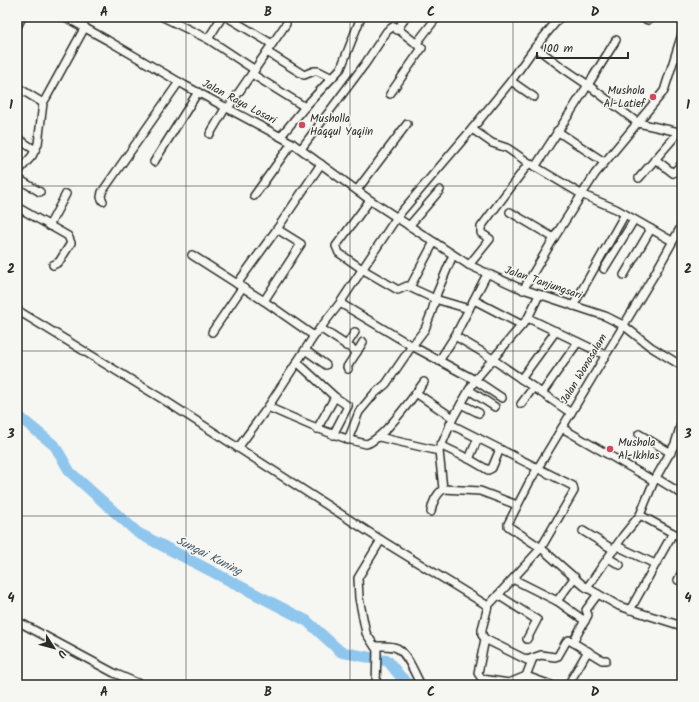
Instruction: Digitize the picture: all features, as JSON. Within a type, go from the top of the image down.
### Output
[{"type":"street","points":[[17,27],[22,17]]},
{"type":"street","name":"Jalan Raya Losari","points":[[65,17],[179,82],[281,136],[370,200],[397,217]]},
{"type":"street","points":[[163,17],[208,39],[304,107]]},
{"type":"street","points":[[208,39],[222,17]]},
{"type":"street","points":[[228,17],[272,44]]},
{"type":"street","points":[[281,136],[304,107],[341,68],[361,17]]},
{"type":"street","points":[[397,30],[406,17]]},
{"type":"street","points":[[416,44],[436,17]]},
{"type":"street","points":[[238,448],[268,408],[314,336],[340,303],[397,217],[472,129],[560,17]]},
{"type":"street","points":[[639,17],[649,18]]},
{"type":"street","points":[[210,134],[227,107],[286,24]]},
{"type":"street","points":[[301,149],[365,64],[386,31],[394,26],[397,30],[422,48],[390,94]]},
{"type":"street","points":[[17,174],[36,150],[43,103],[85,28]]},
{"type":"street","points":[[523,290],[581,194],[604,162],[664,91],[682,34]]},
{"type":"street","points":[[469,265],[490,239],[481,233],[481,227],[532,165],[557,131],[616,40]]},
{"type":"street","points":[[535,47],[638,123],[681,132]]},
{"type":"street","points":[[267,52],[304,75],[318,71],[332,78]]},
{"type":"street","points":[[511,80],[534,97]]},
{"type":"street","points":[[103,201],[101,197],[102,192],[179,82]]},
{"type":"street","points":[[17,87],[43,103]]},
{"type":"street","points":[[154,162],[198,92]]},
{"type":"street","points":[[357,190],[407,124]]},
{"type":"street","points":[[472,129],[492,143],[507,148],[532,165],[581,194],[610,206],[672,241]]},
{"type":"street","points":[[557,131],[604,162]]},
{"type":"street","points":[[639,178],[681,132]]},
{"type":"street","points":[[17,138],[36,150]]},
{"type":"street","points":[[254,196],[292,143]]},
{"type":"street","points":[[656,159],[673,173],[675,173],[682,164]]},
{"type":"street","points":[[212,332],[240,286],[321,164]]},
{"type":"street","points":[[17,178],[40,192]]},
{"type":"street","points":[[409,226],[440,190]]},
{"type":"street","points":[[49,226],[66,194]]},
{"type":"street","points":[[370,200],[336,246],[338,253],[362,270],[398,290],[404,286],[410,287],[435,299],[469,309]]},
{"type":"street","points":[[17,207],[68,236],[71,242],[59,262],[54,265]]},
{"type":"street","points":[[510,212],[554,238]]},
{"type":"street","points":[[573,306],[625,214]]},
{"type":"street","name":"Jalan Tanjungsari","points":[[397,217],[469,265],[523,290],[601,314],[622,325],[682,366]]},
{"type":"street","points":[[604,269],[634,220]]},
{"type":"street","name":"Jalan Wonosalam","points":[[541,548],[508,526],[517,505],[622,325],[654,275],[682,225]]},
{"type":"street","points":[[264,301],[301,244],[278,229]]},
{"type":"street","points":[[624,275],[651,229]]},
{"type":"street","points":[[410,287],[434,242]]},
{"type":"street","points":[[192,255],[264,301],[314,336]]},
{"type":"street","points":[[348,440],[359,412],[374,394],[386,384],[425,329],[435,299],[453,255]]},
{"type":"street","points":[[439,361],[455,336],[487,274]]},
{"type":"street","points":[[443,489],[440,448],[451,421],[476,380],[492,359],[528,318],[539,295]]},
{"type":"street","points":[[474,300],[522,325]]},
{"type":"street","points":[[340,303],[412,346],[476,380],[502,398]]},
{"type":"street","points":[[17,310],[76,345],[381,540],[488,606]]},
{"type":"street","points":[[528,318],[605,356]]},
{"type":"street","points":[[320,328],[357,352]]},
{"type":"street","points":[[521,379],[556,331]]},
{"type":"street","points":[[346,346],[355,332]]},
{"type":"street","points":[[455,336],[492,359],[532,388],[571,413]]},
{"type":"street","points":[[348,369],[347,367],[363,342]]},
{"type":"street","points":[[542,393],[578,342]]},
{"type":"street","points":[[305,350],[326,365]]},
{"type":"street","points":[[297,362],[335,397],[348,406],[333,434]]},
{"type":"street","points":[[268,408],[317,429],[348,440],[366,444],[379,437],[424,382]]},
{"type":"street","points":[[521,404],[532,388]]},
{"type":"street","points":[[469,390],[495,407]]},
{"type":"street","points":[[416,393],[451,421],[478,438],[573,486],[574,488],[574,492],[541,548],[488,606],[482,629],[482,635],[485,639],[530,659],[541,655],[556,657],[569,640],[602,660],[606,660]]},
{"type":"street","points":[[317,429],[335,397]]},
{"type":"street","points":[[461,404],[479,413]]},
{"type":"street","points":[[587,588],[640,515],[655,480],[671,453],[682,420]]},
{"type":"street","points":[[562,428],[682,494]]},
{"type":"street","points":[[639,434],[671,453]]},
{"type":"street","points":[[379,437],[440,448],[469,459],[488,470],[490,470],[500,449]]},
{"type":"street","points":[[469,459],[478,438]]},
{"type":"street","points":[[431,512],[439,492],[443,489],[480,491],[517,505]]},
{"type":"street","points":[[640,515],[682,538]]},
{"type":"street","points":[[583,532],[615,548],[655,564]]},
{"type":"street","points":[[630,610],[673,533]]},
{"type":"street","points":[[376,684],[377,656],[375,646],[366,633],[359,598],[358,578],[381,540]]},
{"type":"street","points":[[541,548],[587,588],[619,606],[682,626]]},
{"type":"street","points":[[608,558],[620,565]]},
{"type":"street","points":[[678,580],[682,572]]},
{"type":"street","points":[[557,602],[575,577]]},
{"type":"street","points":[[513,579],[557,602],[585,621]]},
{"type":"street","points":[[573,642],[588,615],[586,610],[598,594]]},
{"type":"street","points":[[498,595],[537,620],[526,639]]},
{"type":"street","points":[[17,621],[108,670],[142,685]]},
{"type":"street","points":[[485,639],[478,673],[482,678],[509,683],[526,676],[551,685]]},
{"type":"street","points":[[375,646],[394,647],[400,650],[421,685]]},
{"type":"street","points":[[568,685],[588,651]]},
{"type":"street","points":[[526,676],[530,659]]},
{"type":"waterway","name":"Sungai Kuning","points":[[17,415],[55,446],[70,472],[138,533],[307,621],[341,652],[388,661],[400,676],[410,685]]},
{"type":"place","name":"Mushola Al-Latief","points":[[653,97]]},
{"type":"place","name":"Musholla Haqqul Yaqiin","points":[[302,125]]},
{"type":"place","name":"Mushola Al-Ikhlas","points":[[610,449]]}]
